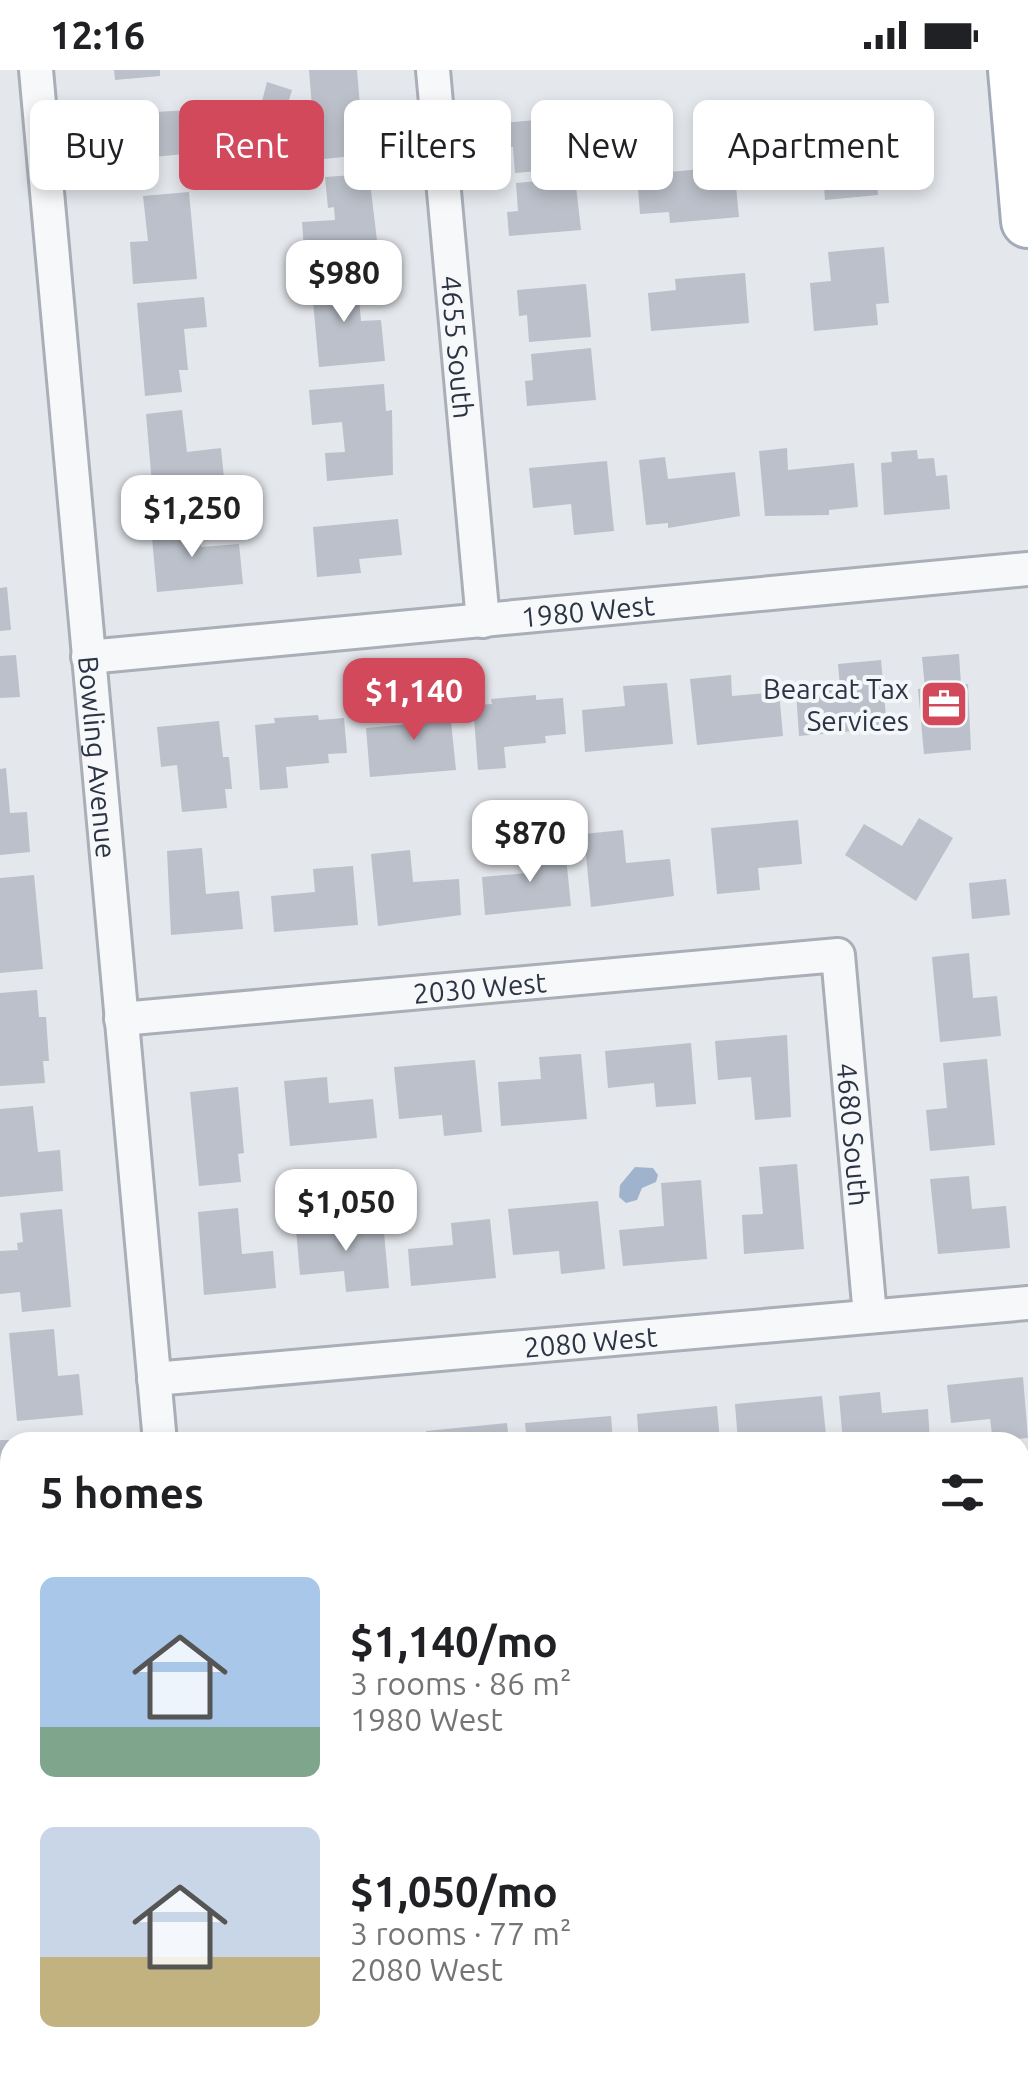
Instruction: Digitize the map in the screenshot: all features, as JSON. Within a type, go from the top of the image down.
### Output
[{"type":"main road","points":[[1015,70],[1028,211]]},
{"type":"street","name":"Bowling Avenue","points":[[36,70],[159,1432]]},
{"type":"street","name":"4655 South","points":[[434,70],[483,622]]},
{"type":"street","name":"1980 West","points":[[88,657],[1028,570]]},
{"type":"street","name":"2030 West","points":[[122,1018],[838,955]]},
{"type":"street","name":"4680 South","points":[[838,955],[870,1316]]},
{"type":"street","name":"2080 West","points":[[154,1379],[1028,1303]]},
{"type":"water","points":[[635,1167],[653,1168],[658,1175],[656,1182],[642,1188],[637,1200],[626,1203],[619,1197],[620,1185]]},
{"type":"building","points":[[114,70],[160,70],[160,76],[115,80]]},
{"type":"building","points":[[309,70],[357,70],[359,100],[344,100],[344,157],[324,159],[324,100],[311,100]]},
{"type":"building","points":[[267,82],[292,90],[289,100],[262,100]]},
{"type":"building","points":[[179,111],[179,155],[159,156],[159,112]]},
{"type":"building","points":[[531,120],[531,172],[515,173],[511,122]]},
{"type":"building","points":[[693,170],[693,190],[736,190],[739,217],[670,223],[669,212],[640,214],[638,190],[673,190],[673,172]]},
{"type":"building","points":[[344,176],[344,190],[371,190],[379,257],[305,263],[302,222],[335,220],[334,207],[328,208],[325,177]]},
{"type":"building","points":[[531,182],[531,190],[576,190],[581,230],[509,236],[507,212],[518,211],[516,183]]},
{"type":"building","points":[[824,190],[878,190],[878,195],[825,200]]},
{"type":"building","points":[[189,192],[197,279],[133,284],[130,242],[148,241],[143,196]]},
{"type":"building","points":[[884,247],[889,303],[876,304],[878,325],[814,331],[810,283],[831,281],[828,252]]},
{"type":"building","points":[[745,273],[749,323],[651,331],[648,293],[676,290],[675,279]]},
{"type":"building","points":[[357,276],[361,321],[381,320],[385,361],[319,367],[311,279]]},
{"type":"building","points":[[586,284],[591,337],[529,342],[527,315],[519,316],[517,290]]},
{"type":"building","points":[[204,297],[207,327],[184,329],[188,370],[179,370],[182,392],[145,396],[137,303]]},
{"type":"building","points":[[591,348],[596,400],[527,406],[525,381],[533,380],[531,354]]},
{"type":"building","points":[[384,384],[386,411],[392,410],[393,475],[327,481],[325,453],[345,452],[342,422],[312,425],[309,390]]},
{"type":"building","points":[[182,410],[187,452],[221,448],[225,488],[153,496],[146,414]]},
{"type":"building","points":[[787,448],[788,470],[854,463],[858,507],[829,510],[829,515],[765,516],[759,451]]},
{"type":"building","points":[[917,450],[918,459],[934,458],[936,476],[947,475],[950,509],[884,515],[881,463],[892,462],[891,452]]},
{"type":"building","points":[[665,457],[668,479],[735,472],[740,516],[668,528],[668,523],[646,525],[639,460]]},
{"type":"building","points":[[607,461],[614,531],[574,535],[571,504],[533,508],[529,468]]},
{"type":"building","points":[[398,519],[402,555],[359,559],[361,573],[317,577],[313,527]]},
{"type":"building","points":[[199,523],[201,547],[239,544],[243,584],[157,592],[151,527]]},
{"type":"building","points":[[7,587],[11,630],[0,631],[0,588]]},
{"type":"building","name":"Bearcat Tax Services","points":[[959,654],[961,685],[968,684],[971,750],[924,754],[918,689],[925,688],[922,657]]},
{"type":"building","points":[[16,655],[20,697],[0,698],[0,656]]},
{"type":"building","points":[[881,660],[887,728],[799,736],[796,691],[840,687],[838,664]]},
{"type":"building","points":[[731,675],[732,696],[779,692],[783,736],[697,745],[690,679]]},
{"type":"building","points":[[667,683],[673,744],[585,752],[582,710],[625,706],[623,686]]},
{"type":"building","points":[[536,695],[536,700],[563,698],[566,734],[545,736],[546,743],[504,747],[506,768],[478,770],[473,705],[492,704],[491,699]]},
{"type":"building","points":[[449,702],[456,770],[370,777],[366,728],[411,724],[409,705]]},
{"type":"building","points":[[318,715],[319,720],[344,718],[347,753],[328,754],[329,763],[286,767],[288,788],[260,790],[255,725],[275,723],[274,718]]},
{"type":"building","points":[[219,721],[223,757],[229,757],[232,789],[225,789],[227,808],[182,812],[177,765],[161,767],[157,727]]},
{"type":"building","points":[[6,768],[10,813],[27,812],[30,852],[0,855],[0,769]]},
{"type":"building","points":[[919,818],[953,838],[916,901],[845,855],[864,824],[902,846]]},
{"type":"building","points":[[798,820],[802,864],[758,868],[760,890],[717,894],[711,828]]},
{"type":"building","points":[[623,830],[626,863],[670,859],[674,896],[591,907],[584,834]]},
{"type":"building","points":[[565,847],[571,906],[485,915],[482,877],[528,873],[526,851]]},
{"type":"building","points":[[202,848],[206,894],[239,891],[243,929],[171,935],[167,851]]},
{"type":"building","points":[[410,850],[413,882],[459,879],[461,915],[378,926],[371,854]]},
{"type":"building","points":[[353,866],[358,925],[274,932],[271,896],[315,892],[313,869]]},
{"type":"building","points":[[34,875],[43,969],[0,973],[0,878]]},
{"type":"building","points":[[1006,879],[1010,915],[972,919],[969,883]]},
{"type":"building","points":[[969,953],[973,998],[997,996],[1001,1036],[940,1042],[932,957]]},
{"type":"building","points":[[37,990],[39,1017],[46,1017],[49,1061],[43,1061],[45,1083],[0,1086],[0,993]]},
{"type":"building","points":[[787,1035],[791,1117],[755,1120],[751,1077],[718,1080],[715,1041]]},
{"type":"building","points":[[691,1043],[696,1104],[656,1107],[654,1083],[608,1088],[605,1051]]},
{"type":"building","points":[[581,1054],[587,1119],[501,1126],[498,1082],[541,1079],[539,1057]]},
{"type":"building","points":[[987,1059],[995,1145],[930,1151],[926,1110],[947,1108],[943,1063]]},
{"type":"building","points":[[475,1060],[482,1132],[444,1136],[442,1115],[399,1119],[394,1067]]},
{"type":"building","points":[[327,1077],[329,1103],[373,1099],[377,1138],[290,1146],[284,1081]]},
{"type":"building","points":[[238,1087],[244,1153],[238,1154],[241,1182],[199,1186],[190,1092]]},
{"type":"building","points":[[33,1106],[38,1152],[60,1150],[63,1191],[0,1197],[0,1109]]},
{"type":"building","points":[[797,1164],[804,1249],[744,1254],[742,1215],[763,1214],[759,1167]]},
{"type":"building","points":[[969,1176],[972,1209],[1006,1206],[1010,1248],[938,1254],[930,1179]]},
{"type":"building","points":[[701,1180],[707,1259],[623,1266],[619,1230],[664,1226],[661,1183]]},
{"type":"building","points":[[598,1201],[605,1269],[561,1274],[559,1251],[513,1255],[508,1209]]},
{"type":"building","points":[[238,1208],[242,1254],[273,1251],[276,1288],[204,1295],[198,1212]]},
{"type":"building","points":[[62,1209],[71,1307],[22,1312],[20,1292],[0,1294],[0,1251],[18,1250],[17,1243],[23,1242],[20,1213]]},
{"type":"building","points":[[490,1219],[496,1278],[411,1286],[408,1249],[453,1245],[451,1223]]},
{"type":"building","points":[[383,1221],[389,1288],[346,1292],[344,1271],[300,1275],[296,1229]]},
{"type":"building","points":[[54,1329],[58,1376],[79,1374],[83,1415],[17,1421],[9,1333]]},
{"type":"building","points":[[1023,1377],[1028,1432],[992,1432],[990,1419],[951,1423],[947,1385]]},
{"type":"building","points":[[880,1392],[882,1413],[928,1409],[929,1432],[842,1432],[839,1396]]},
{"type":"building","points":[[822,1396],[826,1432],[737,1432],[735,1404]]},
{"type":"building","points":[[717,1406],[719,1432],[638,1432],[637,1414]]},
{"type":"building","points":[[611,1416],[612,1432],[526,1432],[525,1423]]},
{"type":"building","points":[[507,1423],[508,1432],[426,1432]]},
{"type":"place","name":"Bearcat Tax Services","points":[[944,704]]}]
